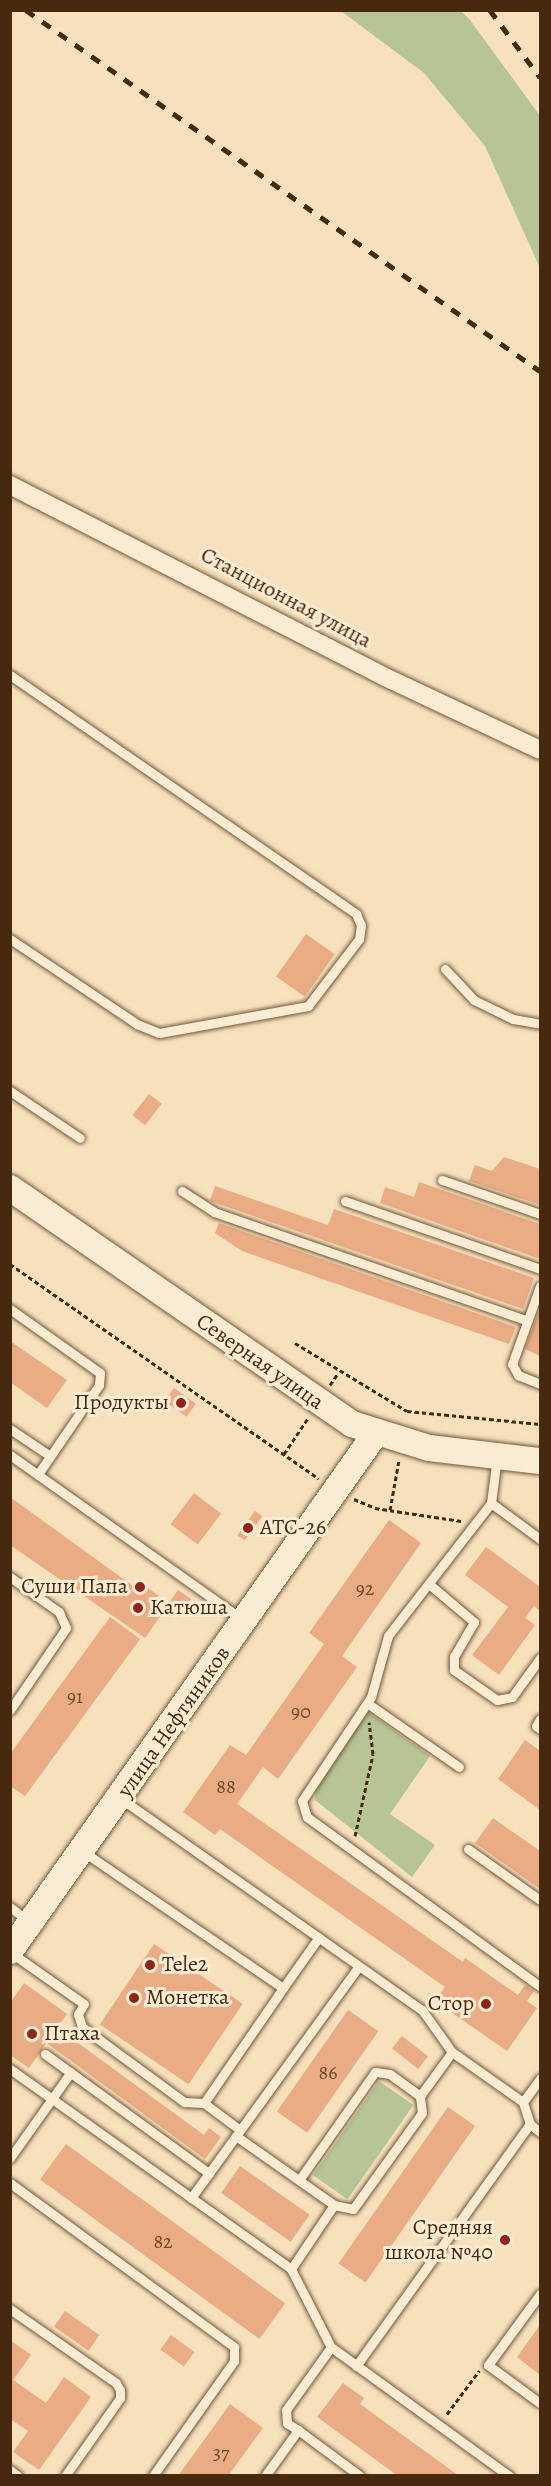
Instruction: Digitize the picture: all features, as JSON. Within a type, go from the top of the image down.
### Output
[{"type":"main road","name":"Северная улица","points":[[10,1188],[331,1412],[376,1433],[429,1448],[496,1457],[540,1456]]},
{"type":"main road","name":"улица Нефтяников","points":[[10,1951],[245,1622],[376,1433]]},
{"type":"street","name":"Станционная улица","points":[[10,484],[386,677],[540,750]]},
{"type":"lane","points":[[10,675],[356,914],[361,925],[359,939],[308,1006],[159,1033],[137,1024],[10,939]]},
{"type":"lane","points":[[445,969],[474,1000],[513,1019],[540,1024]]},
{"type":"lane","points":[[10,1091],[80,1138]]},
{"type":"lane","points":[[442,1180],[540,1214]]},
{"type":"lane","points":[[182,1191],[214,1212],[528,1321]]},
{"type":"lane","points":[[345,1201],[540,1269]]},
{"type":"lane","points":[[540,1286],[512,1364],[518,1375],[540,1384]]},
{"type":"lane","points":[[10,1309],[100,1373],[99,1385],[38,1474]]},
{"type":"lane","points":[[10,1428],[50,1456]]},
{"type":"lane","points":[[10,1455],[245,1622]]},
{"type":"lane","points":[[496,1457],[491,1503],[388,1636],[377,1683],[302,1801],[307,1817],[540,1986]]},
{"type":"lane","points":[[491,1503],[540,1539]]},
{"type":"lane","points":[[10,1577],[59,1611],[66,1628],[10,1710]]},
{"type":"lane","points":[[429,1584],[474,1622],[454,1656],[454,1670],[497,1700],[512,1697],[540,1658]]},
{"type":"lane","points":[[367,1702],[459,1767]]},
{"type":"lane","points":[[540,1719],[536,1726],[540,1729]]},
{"type":"lane","points":[[120,1798],[422,2010],[452,2052],[524,2102],[530,2124],[540,2132]]},
{"type":"lane","points":[[468,1849],[540,1900]]},
{"type":"lane","points":[[82,1851],[283,1988]]},
{"type":"lane","points":[[10,1907],[31,1922]]},
{"type":"lane","points":[[204,2103],[319,1937]]},
{"type":"lane","points":[[10,1951],[84,2004],[78,2014],[82,2027],[184,2102],[204,2103],[238,2133],[334,2205],[353,2209],[422,2113],[420,2096],[452,2052]]},
{"type":"lane","points":[[191,2198],[359,1966]]},
{"type":"lane","points":[[45,2054],[209,2173]]},
{"type":"lane","points":[[10,2069],[291,2269],[331,2347],[509,2475]]},
{"type":"lane","points":[[10,2158],[71,2072]]},
{"type":"lane","points":[[299,2180],[375,2072],[390,2074],[420,2096]]},
{"type":"lane","points":[[524,2102],[540,2079]]},
{"type":"lane","points":[[356,2366],[530,2124]]},
{"type":"lane","points":[[10,2183],[234,2347],[234,2361],[153,2475]]},
{"type":"lane","points":[[291,2269],[334,2205]]},
{"type":"lane","points":[[540,2294],[489,2365],[540,2403]]},
{"type":"lane","points":[[10,2309],[116,2383],[120,2390],[120,2398],[65,2475]]},
{"type":"lane","points":[[331,2347],[286,2410],[287,2423],[360,2475]]},
{"type":"lane","points":[[265,2475],[298,2430]]},
{"type":"lane","points":[[10,2470],[18,2475]]},
{"type":"path","points":[[10,1264],[337,1490],[375,1508],[476,1523]]},
{"type":"path","points":[[296,1343],[396,1408],[540,1424]]},
{"type":"path","points":[[352,1850],[373,1754],[367,1702]]},
{"type":"path","points":[[439,2425],[489,2365]]},
{"type":"green space","points":[[341,11],[461,11],[470,20],[540,116],[540,268],[485,146],[424,73]]},
{"type":"green space","points":[[368,1712],[430,1756],[390,1814],[435,1845],[412,1877],[315,1800],[316,1787]]},
{"type":"green space","points":[[379,2081],[413,2105],[347,2199],[313,2175]]},
{"type":"building","points":[[306,934],[335,954],[305,997],[276,977]]},
{"type":"building","points":[[149,1094],[162,1104],[145,1125],[132,1115]]},
{"type":"building","points":[[504,1157],[540,1169],[540,1205],[469,1181],[475,1165],[492,1171]]},
{"type":"building","points":[[419,1182],[540,1224],[540,1259],[380,1203],[385,1187],[414,1197]]},
{"type":"building","points":[[215,1186],[328,1225],[334,1209],[534,1278],[523,1309],[210,1201]]},
{"type":"building","points":[[219,1223],[516,1327],[509,1344],[242,1251],[215,1233]]},
{"type":"building","points":[[540,1308],[540,1356],[525,1349]]},
{"type":"building","points":[[10,1341],[67,1380],[47,1408],[10,1382]]},
{"type":"building","name":"Продукты","points":[[174,1388],[196,1404],[186,1417],[165,1401]]},
{"type":"building","points":[[194,1493],[221,1513],[198,1545],[171,1524]]},
{"type":"building","points":[[10,1497],[133,1586],[137,1580],[159,1596],[154,1604],[164,1611],[145,1638],[10,1545]]},
{"type":"building","points":[[255,1511],[262,1516],[245,1541],[237,1535]]},
{"type":"building","points":[[389,1520],[421,1543],[342,1656],[357,1667],[278,1779],[263,1767],[237,1804],[463,1962],[465,1958],[518,1995],[525,1985],[534,1991],[527,2001],[537,2008],[507,2051],[435,2001],[445,1987],[220,1829],[215,1835],[183,1812],[230,1745],[246,1755],[324,1644],[309,1633]]},
{"type":"building","points":[[486,1547],[540,1587],[540,1611],[534,1606],[525,1618],[535,1625],[499,1675],[472,1655],[508,1607],[465,1575]]},
{"type":"building","points":[[178,1590],[191,1599],[180,1615],[167,1606]]},
{"type":"building","points":[[110,1617],[140,1639],[25,1796],[10,1786],[10,1754]]},
{"type":"building","points":[[525,1740],[540,1751],[540,1810],[498,1779]]},
{"type":"building","points":[[493,1818],[540,1851],[540,1889],[475,1843]]},
{"type":"building","points":[[154,1944],[243,2004],[188,2084],[100,2024]]},
{"type":"building","name":"Птаха","points":[[24,1983],[67,2014],[29,2068],[10,2055],[10,2003]]},
{"type":"building","points":[[348,2010],[378,2031],[307,2133],[277,2112]]},
{"type":"building","points":[[59,2029],[204,2135],[209,2128],[221,2137],[205,2159],[48,2044]]},
{"type":"building","points":[[402,2036],[428,2056],[418,2069],[392,2049]]},
{"type":"building","points":[[448,2107],[475,2126],[365,2282],[338,2263]]},
{"type":"building","points":[[66,2144],[285,2303],[259,2339],[40,2180]]},
{"type":"building","points":[[240,2166],[310,2215],[291,2242],[221,2193]]},
{"type":"building","points":[[65,2311],[99,2335],[89,2351],[54,2327]]},
{"type":"building","points":[[540,2325],[540,2375],[517,2357]]},
{"type":"building","points":[[171,2335],[194,2352],[184,2367],[160,2350]]},
{"type":"building","points":[[10,2340],[31,2355],[13,2380],[46,2403],[64,2377],[91,2397],[39,2470],[13,2452],[28,2431],[10,2419]]},
{"type":"building","points":[[343,2383],[364,2398],[360,2404],[459,2476],[398,2476],[317,2417]]},
{"type":"building","points":[[230,2404],[263,2428],[228,2476],[178,2476]]},
{"type":"railway","points":[[26,10],[540,371]]},
{"type":"railway","points":[[490,10],[540,77]]},
{"type":"place","name":"Продукты","points":[[181,1403]]},
{"type":"place","name":"АТС-26","points":[[248,1528]]},
{"type":"place","name":"Суши Папа","points":[[140,1587]]},
{"type":"place","name":"Катюша","points":[[138,1608]]},
{"type":"place","name":"Tele2","points":[[150,1965]]},
{"type":"place","name":"Монетка","points":[[134,1998]]},
{"type":"place","name":"Стор","points":[[486,2004]]},
{"type":"place","name":"Птаха","points":[[32,2034]]},
{"type":"place","name":"Средняя школа №40","points":[[505,2240]]}]
